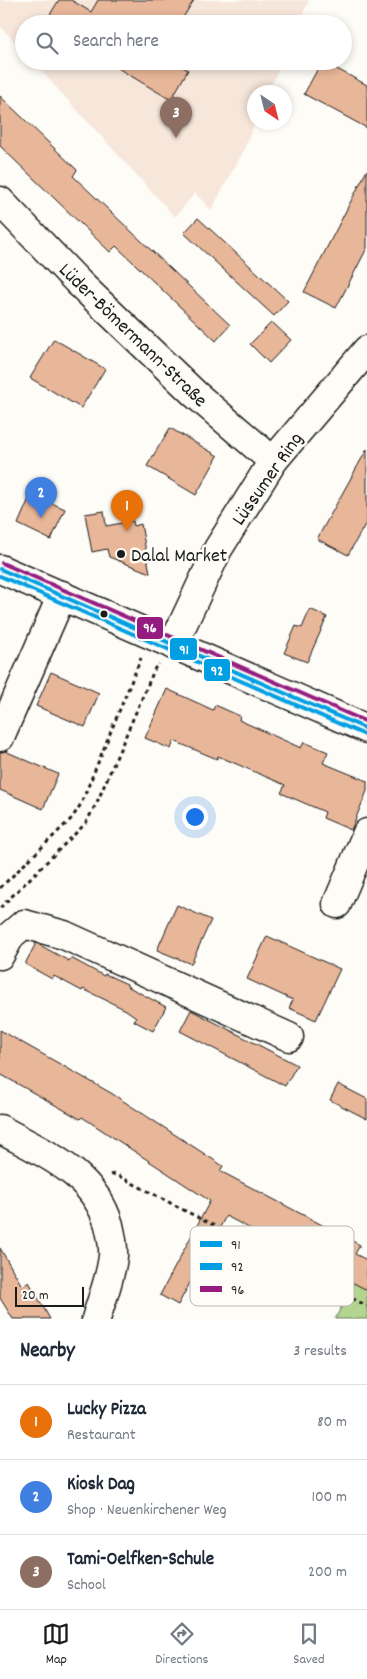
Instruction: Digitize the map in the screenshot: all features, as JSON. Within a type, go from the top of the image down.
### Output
[{"type":"street","name":"Lüder-Bömermann-Straße","points":[[0,201],[92,296],[195,394],[273,461]]},
{"type":"street","name":"Lüssumer Ring","points":[[162,640],[273,461],[367,350]]},
{"type":"street","points":[[0,569],[367,729]]},
{"type":"street","points":[[0,737],[62,595]]},
{"type":"street","points":[[337,904],[367,832]]},
{"type":"street","points":[[0,955],[11,935],[24,924],[64,935],[289,1038]]},
{"type":"street","points":[[0,1129],[71,1170],[87,1184],[104,1210],[111,1232],[113,1254],[96,1319]]},
{"type":"path","points":[[0,888],[72,818],[81,804],[162,640]]},
{"type":"path","points":[[0,908],[86,823],[156,668],[162,640]]},
{"type":"path","points":[[87,1184],[114,1174],[214,1226]]},
{"type":"path","points":[[354,1299],[367,1306]]},
{"type":"shaded area","points":[[0,0],[309,0],[303,15],[15,15],[15,42],[0,26]]},
{"type":"shaded area","points":[[40,70],[278,70],[271,85],[247,85],[247,130],[252,130],[242,154],[211,210],[195,193],[175,217]]},
{"type":"green space","points":[[367,1259],[367,1319],[335,1319],[342,1306],[354,1306],[354,1283]]},
{"type":"building","points":[[59,0],[71,0],[91,12],[98,0],[194,0],[185,15],[50,15]]},
{"type":"building","points":[[121,70],[188,70],[171,100]]},
{"type":"building","points":[[317,70],[339,70],[367,85],[367,128],[304,94]]},
{"type":"building","points":[[0,96],[77,170],[73,176],[230,325],[216,341],[116,246],[110,252],[0,146]]},
{"type":"building","points":[[367,170],[367,248],[336,308],[304,292]]},
{"type":"building","points":[[198,218],[288,301],[274,316],[184,233]]},
{"type":"building","points":[[272,322],[291,340],[269,363],[250,344]]},
{"type":"building","points":[[54,339],[105,369],[81,408],[30,378]]},
{"type":"building","points":[[170,428],[218,456],[196,495],[147,466]]},
{"type":"building","points":[[367,449],[367,521],[348,555],[317,539]]},
{"type":"building","points":[[31,494],[65,509],[51,540],[18,524]]},
{"type":"building","points":[[104,511],[106,526],[133,521],[134,526],[141,524],[150,573],[109,557],[107,549],[92,552],[85,514]]},
{"type":"building","points":[[310,609],[327,617],[307,662],[284,653],[296,626],[302,628]]},
{"type":"building","points":[[51,672],[99,693],[85,727],[36,706]]},
{"type":"building","points":[[167,689],[213,710],[215,705],[240,716],[239,720],[301,748],[304,742],[328,752],[323,763],[367,781],[367,791],[351,830],[323,818],[325,812],[281,793],[285,785],[218,756],[217,759],[174,741],[171,749],[145,738]]},
{"type":"building","points":[[5,751],[58,774],[43,809],[0,790],[0,752]]},
{"type":"building","points":[[177,905],[211,920],[191,964],[157,950]]},
{"type":"building","points":[[267,936],[340,969],[316,1020],[289,1008],[293,1000],[247,979]]},
{"type":"building","points":[[36,943],[69,961],[71,958],[104,976],[105,974],[127,984],[127,986],[166,1007],[153,1031],[134,1021],[136,1017],[126,1010],[83,989],[82,991],[54,976],[52,979],[25,964]]},
{"type":"building","points":[[191,1010],[297,1065],[285,1086],[180,1031]]},
{"type":"building","points":[[0,1030],[111,1093],[223,1166],[220,1171],[324,1226],[245,1226],[226,1216],[221,1226],[197,1226],[210,1201],[82,1117],[80,1119],[0,1074]]},
{"type":"building","points":[[338,1084],[367,1099],[367,1119],[330,1100]]},
{"type":"building","points":[[190,1239],[190,1283],[178,1305],[160,1295]]},
{"type":"building","points":[[354,1242],[360,1245],[355,1254],[367,1260],[367,1290],[354,1283]]},
{"type":"building","points":[[0,1248],[22,1286],[29,1282],[50,1319],[13,1319],[0,1298]]},
{"type":"transit line","name":"96","points":[[2,563],[367,722]]},
{"type":"transit line","name":"91","points":[[0,569],[367,729]]},
{"type":"transit line","name":"92","points":[[0,576],[365,735]]},
{"type":"place","name":"Tami-Oelfken-Schule","points":[[176,138]]},
{"type":"place","name":"Kiosk Dag","points":[[41,518]]},
{"type":"place","name":"Lucky Pizza","points":[[127,531]]},
{"type":"place","name":"Dalal Market","points":[[121,554]]}]
